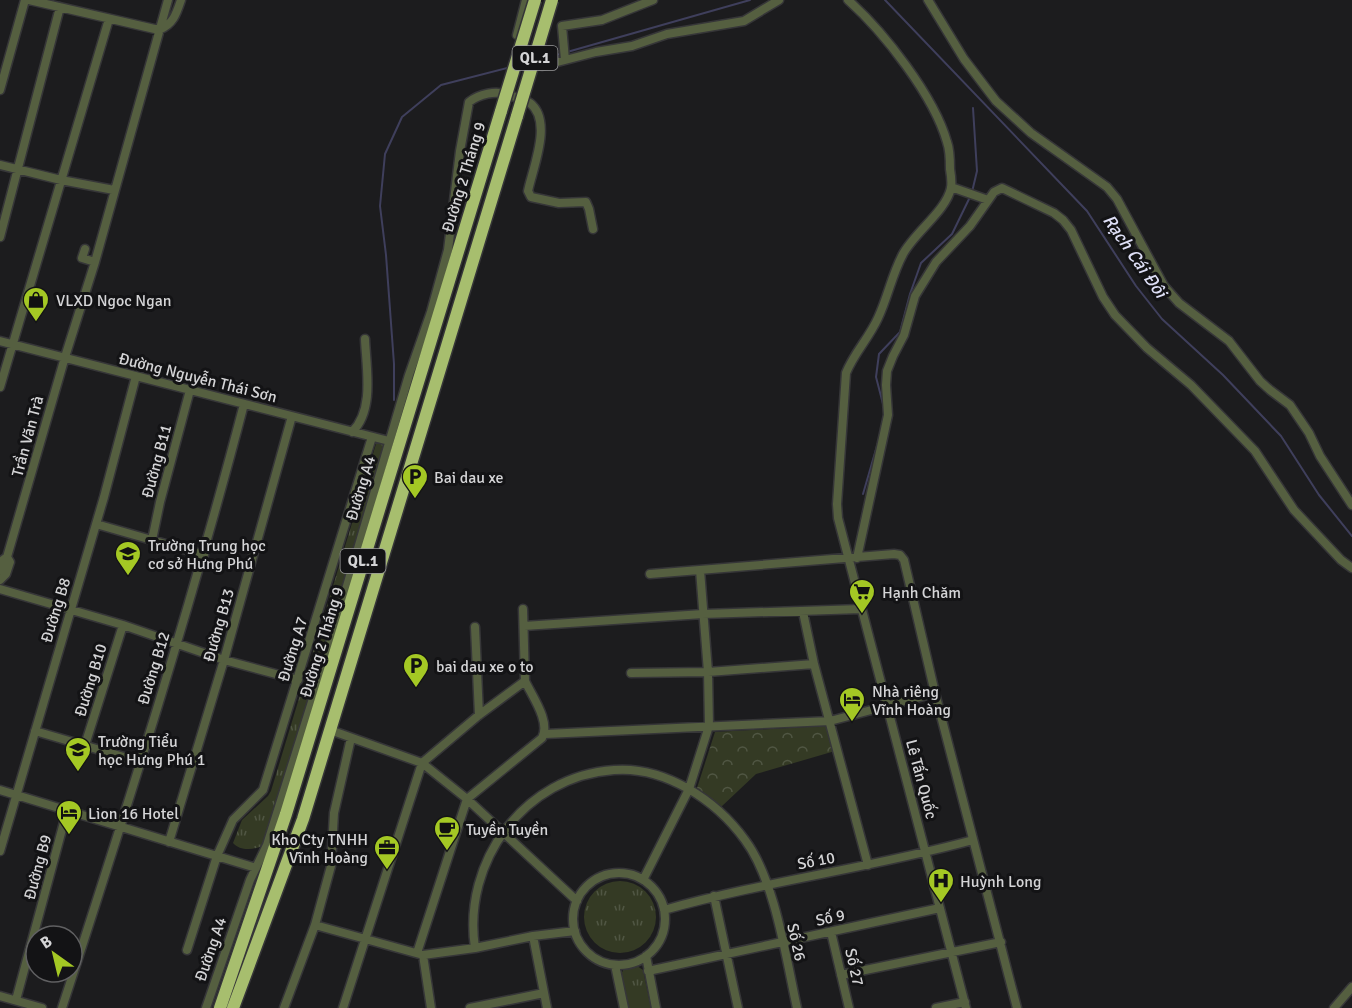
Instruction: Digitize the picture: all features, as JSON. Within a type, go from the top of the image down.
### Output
[{"type":"highway","name":"Đường 2 Tháng 9","points":[[220,1008],[286,814],[535,0]]},
{"type":"highway","name":"Đường 2 Tháng 9","points":[[233,1008],[303,819],[552,0]]},
{"type":"street","points":[[0,90],[25,0]]},
{"type":"street","name":"Trần Văn Trà","points":[[0,580],[6,574],[10,562],[8,557],[65,357],[95,262],[168,0]]},
{"type":"street","points":[[36,1],[159,30],[168,26],[176,16],[181,0]]},
{"type":"street","points":[[517,35],[526,0]]},
{"type":"street","points":[[565,58],[562,26],[602,20],[653,0]]},
{"type":"street","points":[[542,66],[565,58],[632,46],[667,34],[744,21],[779,0]]},
{"type":"street","points":[[848,0],[861,11],[906,66],[930,103],[947,142],[951,187],[988,200]]},
{"type":"street","points":[[928,0],[964,59],[996,101],[1031,133],[1107,187],[1117,199],[1164,286],[1179,303],[1229,341],[1260,381],[1290,405],[1352,505]]},
{"type":"street","points":[[0,237],[60,7]]},
{"type":"street","points":[[0,387],[109,19]]},
{"type":"street","name":"Đường A4","points":[[206,1008],[256,868],[267,845],[327,654],[409,375],[431,312],[448,250],[467,106],[473,98],[499,92],[526,101],[538,112],[542,126],[528,191],[531,198],[560,203],[586,202],[593,230]]},
{"type":"street","points":[[0,165],[114,190]]},
{"type":"street","name":"Lê Tấn Quốc","points":[[951,187],[947,199],[904,252],[895,270],[878,319],[850,362],[846,373],[837,511],[853,558],[861,609],[965,1005]]},
{"type":"street","points":[[853,558],[888,415],[887,371],[892,356],[904,335],[915,296],[936,262],[949,251],[970,226],[997,189],[1006,189],[1054,213],[1063,220],[1071,230],[1102,297],[1115,315],[1147,348],[1191,385],[1255,451],[1294,510],[1341,560],[1352,568]]},
{"type":"street","points":[[85,249],[82,258],[95,262]]},
{"type":"street","points":[[352,432],[365,415],[367,391],[365,339]]},
{"type":"street","name":"Đường Nguyễn Thái Sơn","points":[[0,341],[389,441]]},
{"type":"street","name":"Đường B8","points":[[0,851],[96,524],[136,376]]},
{"type":"street","name":"Đường B11","points":[[152,540],[190,390]]},
{"type":"street","name":"Đường B12","points":[[62,1008],[121,827],[204,555],[244,404]]},
{"type":"street","name":"Đường B13","points":[[169,842],[267,512],[292,416]]},
{"type":"street","name":"Đường A7","points":[[187,950],[217,856],[233,820],[263,790],[372,437]]},
{"type":"street","points":[[96,524],[204,555]]},
{"type":"street","points":[[650,574],[900,555],[904,560],[1017,1008]]},
{"type":"street","name":"Trần Văn Trà","points":[[0,570],[3,560],[8,557]]},
{"type":"street","points":[[643,880],[689,789],[709,726],[708,672],[700,570]]},
{"type":"street","points":[[0,588],[123,625],[224,660],[298,680]]},
{"type":"street","points":[[431,1008],[420,954],[467,800],[544,734],[544,723],[525,681],[523,609]]},
{"type":"street","points":[[524,626],[703,614],[861,609]]},
{"type":"street","points":[[803,612],[814,664],[868,865]]},
{"type":"street","name":"Đường B10","points":[[86,745],[123,625]]},
{"type":"street","points":[[475,627],[479,715]]},
{"type":"street","points":[[631,673],[708,672],[814,664]]},
{"type":"street","points":[[343,1008],[422,763],[479,715],[525,681]]},
{"type":"street","points":[[544,734],[830,721],[936,693]]},
{"type":"street","points":[[330,730],[422,763],[467,800],[577,901]]},
{"type":"street","points":[[35,731],[141,762]]},
{"type":"street","points":[[284,1008],[315,925],[331,866],[334,813],[351,738]]},
{"type":"street","name":"Số 26","points":[[475,948],[473,912],[476,890],[489,856],[502,832],[535,800],[566,782],[585,775],[616,769],[649,773],[669,779],[689,789],[735,827],[757,858],[768,884],[797,1008]]},
{"type":"street","points":[[0,790],[256,868]]},
{"type":"street","name":"Đường B9","points":[[16,1000],[67,811]]},
{"type":"street","name":"Số 10","points":[[664,910],[714,896],[926,853],[973,840]]},
{"type":"street","points":[[624,873],[643,880],[659,896],[664,910],[665,923],[662,936],[656,947],[646,957],[631,963],[615,965],[601,962],[580,944],[573,916],[577,901],[590,884],[609,874],[624,873]]},
{"type":"street","points":[[714,896],[738,1008]]},
{"type":"street","name":"Số 9","points":[[648,972],[940,908]]},
{"type":"street","points":[[315,925],[420,954],[475,948],[533,936],[575,931]]},
{"type":"street","name":"Số 27","points":[[831,932],[849,1008]]},
{"type":"street","points":[[533,936],[547,1008]]},
{"type":"street","points":[[841,975],[1001,942]]},
{"type":"street","points":[[646,957],[656,1008]]},
{"type":"street","points":[[615,965],[624,1008]]},
{"type":"street","points":[[1339,1007],[1352,987]]},
{"type":"street","points":[[470,1008],[544,993]]},
{"type":"street","points":[[0,996],[42,1008]]},
{"type":"street","points":[[936,1008],[965,1005]]},
{"type":"green space","points":[[380,442],[386,446],[274,813],[262,846],[243,849],[233,843],[242,820],[271,791],[376,444]]},
{"type":"green space","points":[[825,726],[828,728],[835,751],[756,774],[721,807],[697,788],[715,732]]},
{"type":"green space","points":[[627,881],[646,891],[654,903],[656,917],[654,931],[646,943],[634,951],[613,953],[594,943],[586,931],[584,910],[594,891],[606,883]]},
{"type":"green space","points":[[637,966],[643,970],[651,1008],[627,1008],[620,975],[625,968]]},
{"type":"waterway","points":[[539,60],[750,0]]},
{"type":"waterway","name":"Rạch Cái Đôi","points":[[885,0],[1087,211],[1136,286],[1162,319],[1223,375],[1281,436],[1319,495],[1352,536]]},
{"type":"waterway","points":[[394,400],[394,364],[380,206],[385,154],[402,117],[441,85],[511,67]]},
{"type":"waterway","points":[[972,192],[977,171],[973,108]]},
{"type":"waterway","points":[[883,404],[876,377],[879,354],[900,332],[921,263],[952,234],[970,197]]},
{"type":"waterway","points":[[863,494],[879,439]]},
{"type":"place","name":"VLXD Ngoc Ngan","points":[[36,323]]},
{"type":"place","name":"Bai dau xe","points":[[415,500]]},
{"type":"place","name":"Trường Trung học cơ sở Hưng Phú","points":[[128,577]]},
{"type":"place","name":"Hạnh Chăm","points":[[862,615]]},
{"type":"place","name":"bai dau xe o to","points":[[416,689]]},
{"type":"place","name":"Nhà riêng Vĩnh Hoàng","points":[[852,723]]},
{"type":"place","name":"Trường Tiểu học Hưng Phú 1","points":[[78,773]]},
{"type":"place","name":"Lion 16 Hotel","points":[[69,836]]},
{"type":"place","name":"Tuyền Tuyền","points":[[447,852]]},
{"type":"place","name":"Kho Cty TNHH Vĩnh Hoàng","points":[[387,871]]},
{"type":"place","name":"Huỳnh Long","points":[[941,904]]}]
